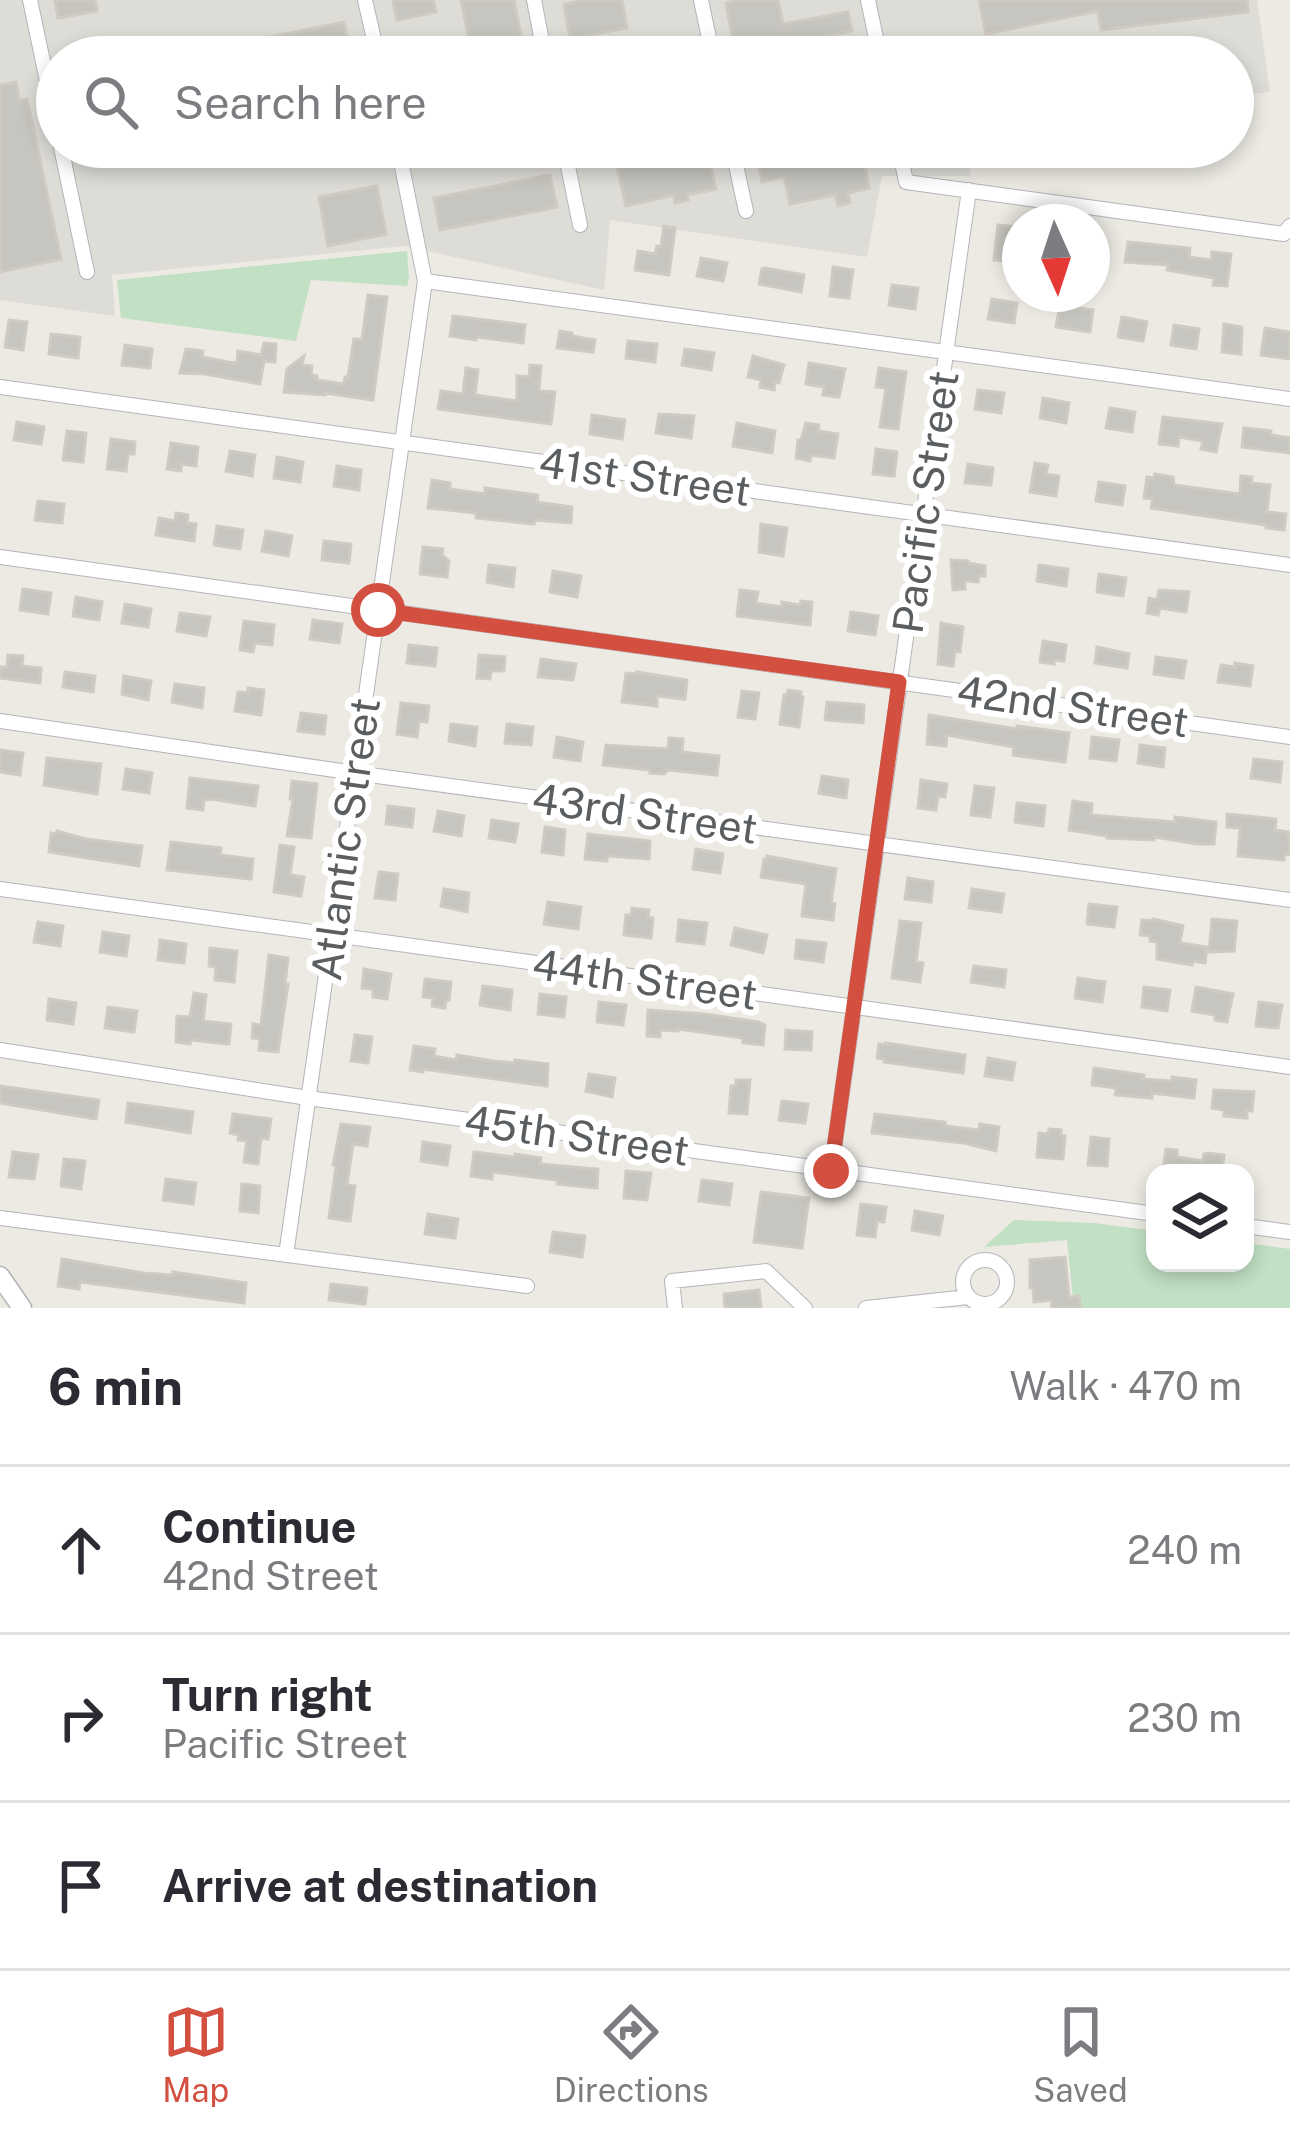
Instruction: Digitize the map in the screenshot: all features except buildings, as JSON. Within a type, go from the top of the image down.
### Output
[{"type":"main road","points":[[0,1276],[22,1308]]},
{"type":"street","points":[[30,0],[38,36]]},
{"type":"street","points":[[365,0],[373,36]]},
{"type":"street","points":[[534,0],[541,36]]},
{"type":"street","points":[[701,0],[709,36]]},
{"type":"street","points":[[868,0],[876,36]]},
{"type":"street","points":[[65,168],[87,272]]},
{"type":"street","name":"Atlantic Street","points":[[286,1255],[424,281],[402,168]]},
{"type":"street","points":[[568,168],[580,226]]},
{"type":"street","points":[[737,168],[746,211]]},
{"type":"street","points":[[903,168],[906,182],[1287,230]]},
{"type":"street","name":"Pacific Street","points":[[831,1171],[969,190]]},
{"type":"street","points":[[424,281],[1290,399]]},
{"type":"street","name":"41st Street","points":[[0,387],[1290,565]]},
{"type":"street","name":"42nd Street","points":[[0,557],[1290,736]]},
{"type":"street","name":"43rd Street","points":[[0,721],[1290,900]]},
{"type":"street","name":"44th Street","points":[[0,889],[1290,1067]]},
{"type":"street","name":"45th Street","points":[[0,1050],[308,1098],[1146,1213]]},
{"type":"street","points":[[0,1218],[527,1286]]},
{"type":"street","points":[[1254,1227],[1290,1232]]},
{"type":"street","points":[[675,1308],[672,1281],[766,1271],[805,1308]]},
{"type":"street","points":[[866,1308],[968,1297]]},
{"type":"shaded area","points":[[0,0],[1257,0],[1270,92],[1254,94],[1254,36],[36,36],[36,168],[970,168],[971,176],[882,176],[867,257],[610,220],[604,290],[404,246],[112,275],[115,316],[0,300]]},
{"type":"green space","points":[[407,251],[407,286],[311,280],[296,341],[121,318],[117,280]]},
{"type":"green space","points":[[1014,1220],[1146,1230],[1146,1272],[1254,1272],[1254,1244],[1290,1249],[1290,1308],[1074,1308],[1067,1240],[984,1247]]},
{"type":"route","points":[[378,610],[899,682],[831,1171]]}]
